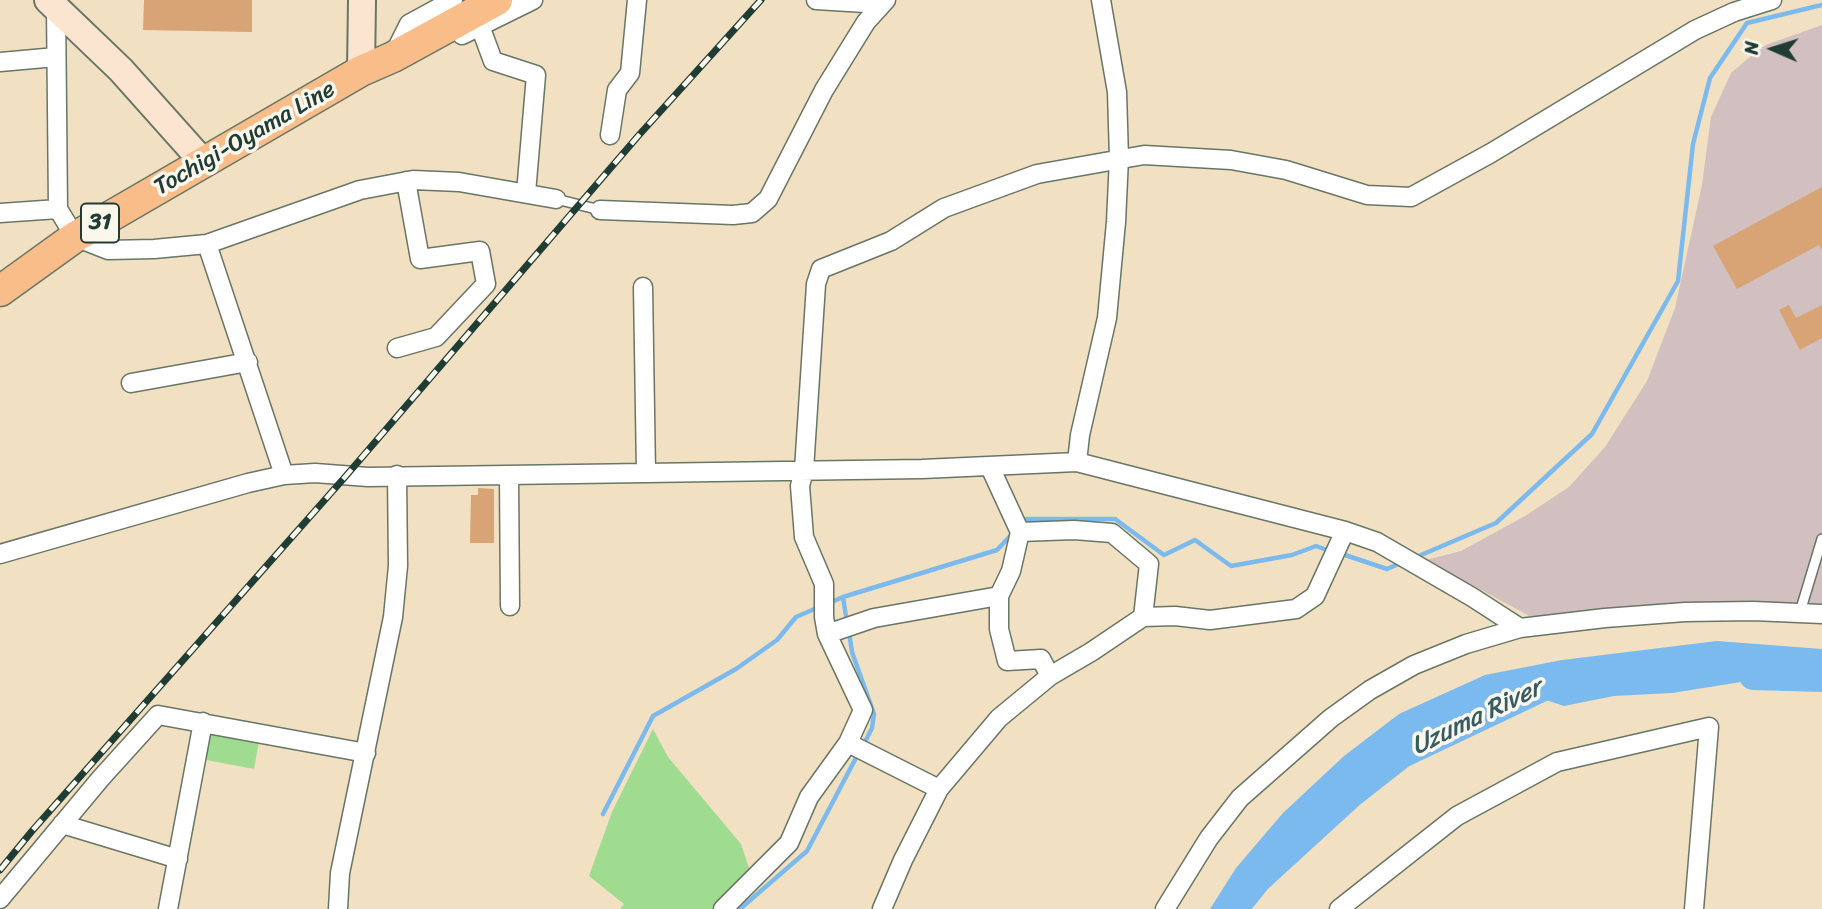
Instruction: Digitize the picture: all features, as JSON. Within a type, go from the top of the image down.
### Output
[{"type":"main road","name":"Tochigi-Oyama Line","points":[[0,291],[75,237],[361,71],[393,57],[497,0]]},
{"type":"street","points":[[361,71],[362,0]]},
{"type":"street","points":[[453,0],[409,24],[393,57],[416,58],[533,0]]},
{"type":"street","points":[[610,135],[617,90],[630,73],[637,0]]},
{"type":"street","points":[[816,0],[884,2]]},
{"type":"street","points":[[1077,462],[1080,435],[1107,318],[1116,222],[1119,158],[1117,92],[1101,0]]},
{"type":"street","points":[[723,909],[789,843],[809,797],[848,743],[863,710],[827,634],[824,584],[804,537],[800,486],[804,470],[808,375],[816,284],[821,269],[891,241],[944,208],[1037,174],[1119,158],[1144,155],[1231,160],[1286,170],[1367,195],[1411,197],[1491,153],[1695,30],[1734,12],[1772,0]]},
{"type":"street","points":[[600,210],[733,215],[752,213],[768,200],[824,90],[866,22],[884,2]]},
{"type":"street","points":[[52,3],[56,57],[58,209],[75,237],[107,250],[207,244],[360,190],[405,181],[459,182],[556,200]]},
{"type":"street","points":[[52,3],[121,70],[204,163]]},
{"type":"street","points":[[480,26],[493,61],[536,75],[526,193]]},
{"type":"street","points":[[0,62],[56,57]]},
{"type":"street","points":[[397,348],[436,337],[486,284],[480,250],[421,258],[405,181]]},
{"type":"street","points":[[0,213],[58,209]]},
{"type":"street","points":[[207,244],[284,475]]},
{"type":"street","points":[[643,287],[646,473]]},
{"type":"street","points":[[131,383],[247,362]]},
{"type":"street","points":[[0,554],[248,482],[284,475],[315,473],[357,477],[646,473],[990,467],[1077,462],[1345,531],[1377,542],[1520,628]]},
{"type":"street","points":[[990,467],[1020,533],[1011,570],[999,596],[999,629],[1007,661],[1041,659],[1050,677]]},
{"type":"street","points":[[338,909],[340,873],[393,617],[398,566],[397,475]]},
{"type":"street","points":[[509,475],[510,606]]},
{"type":"street","points":[[1020,533],[1074,530],[1112,533],[1149,564],[1143,617]]},
{"type":"street","points":[[882,909],[939,789],[999,718],[1050,677],[1143,617],[1175,616],[1210,620],[1296,609],[1315,596],[1345,531]]},
{"type":"street","points":[[827,634],[874,618],[999,596]]},
{"type":"street","points":[[1165,909],[1209,838],[1240,798],[1331,718],[1370,690],[1414,664],[1466,643],[1520,628],[1685,612],[1822,614]]},
{"type":"street","points":[[0,899],[158,715],[366,753]]},
{"type":"street","points":[[168,909],[203,722]]},
{"type":"street","points":[[1339,909],[1457,816],[1556,762],[1709,727],[1694,909]]},
{"type":"street","points":[[848,743],[939,789]]},
{"type":"street","points":[[62,824],[178,859]]},
{"type":"lane","points":[[556,200],[600,210]]},
{"type":"lane","points":[[1800,612],[1822,539]]},
{"type":"shaded area","points":[[1822,25],[1822,611],[1741,604],[1653,605],[1533,618],[1426,560],[1461,551],[1525,516],[1569,487],[1605,447],[1647,381],[1675,308],[1702,185],[1711,117],[1731,73],[1763,46]]},
{"type":"green space","points":[[653,729],[668,757],[741,844],[750,871],[713,909],[620,909],[624,904],[589,876],[612,812]]},
{"type":"green space","points":[[207,730],[259,741],[254,769],[201,759]]},
{"type":"water","points":[[1717,641],[1822,649],[1822,675],[1760,679],[1672,693],[1614,696],[1564,706],[1540,698],[1503,695],[1458,714],[1396,746],[1351,778],[1305,827],[1242,909],[1210,909],[1236,868],[1283,813],[1344,756],[1399,714],[1485,675],[1562,660]]},
{"type":"building","points":[[144,0],[252,0],[252,32],[143,30]]},
{"type":"building","points":[[1822,187],[1822,250],[1819,245],[1737,289],[1713,246]]},
{"type":"building","points":[[1789,305],[1796,318],[1822,305],[1822,338],[1800,350],[1779,310]]},
{"type":"building","points":[[478,488],[494,489],[494,543],[470,543],[471,495],[478,495]]},
{"type":"waterway","points":[[1414,558],[1496,523],[1592,434],[1678,281],[1693,144],[1710,78],[1747,23],[1822,5]]},
{"type":"waterway","points":[[1022,524],[1026,519],[1115,519],[1164,555],[1195,540],[1231,566],[1292,555],[1316,546],[1330,551]]},
{"type":"waterway","points":[[847,623],[843,597],[997,550],[1013,533]]},
{"type":"waterway","points":[[1339,553],[1387,569],[1403,562]]},
{"type":"waterway","points":[[827,604],[843,597]]},
{"type":"waterway","points":[[603,814],[653,716],[736,669],[777,640],[796,617],[819,607]]},
{"type":"waterway","points":[[849,632],[852,652],[874,714],[872,728],[863,746]]},
{"type":"waterway","name":"Uzuma River","points":[[1753,676],[1822,678]]},
{"type":"waterway","name":"Uzuma River","points":[[1234,909],[1257,880],[1351,794],[1402,754],[1556,681]]},
{"type":"waterway","points":[[740,909],[807,851],[858,754]]},
{"type":"railway","points":[[0,870],[345,477],[639,135],[761,0]]}]
